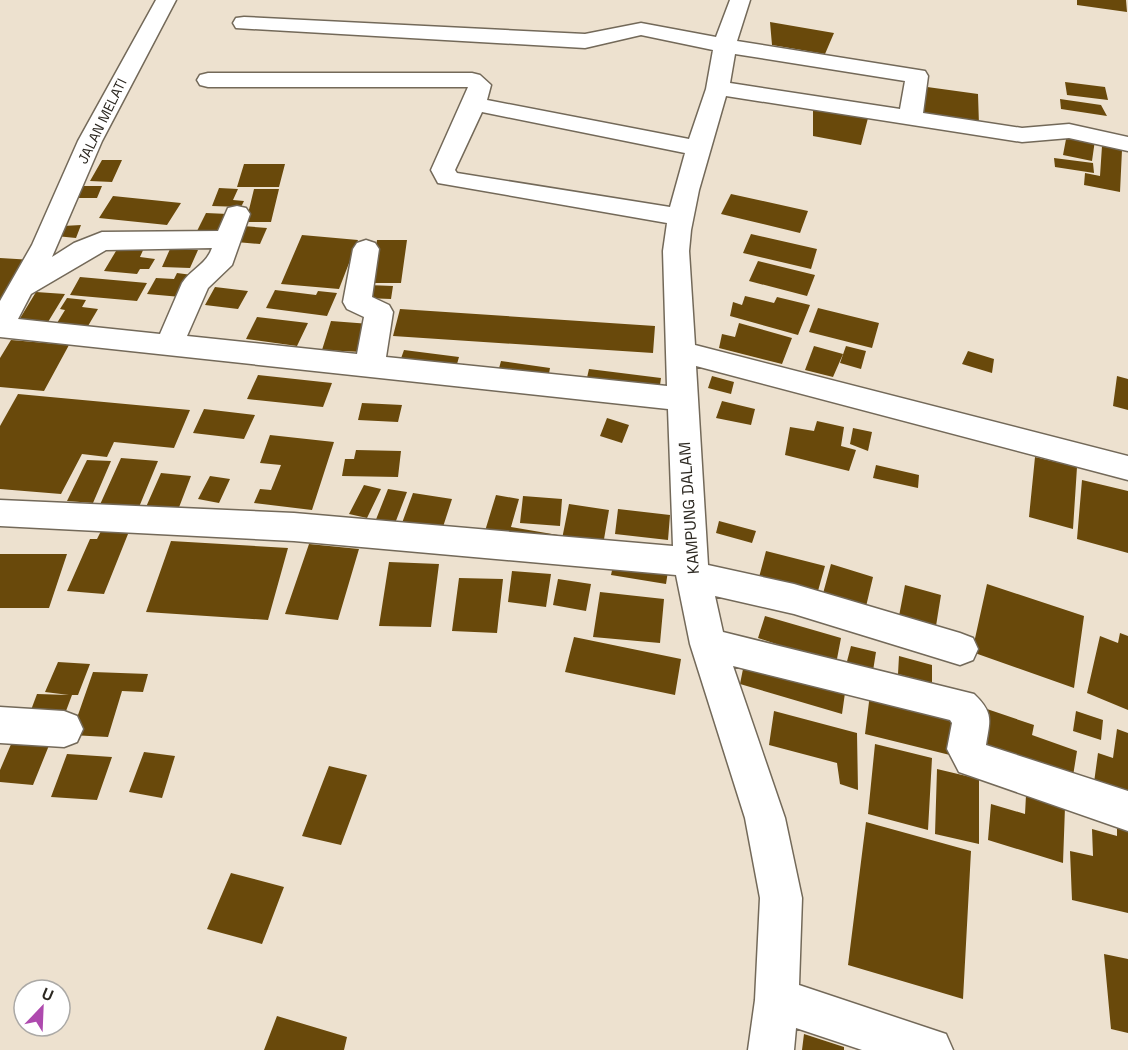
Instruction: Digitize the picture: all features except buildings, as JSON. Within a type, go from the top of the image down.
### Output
[{"type":"street","name":"JALAN MELATI","points":[[0,327],[45,245],[90,141],[166,0]]},
{"type":"street","name":"KAMPUNG DALAM","points":[[740,0],[730,23],[717,88],[697,148],[679,218],[676,251],[683,352],[683,399],[692,569],[708,644],[765,818],[782,898],[777,1000],[771,1050]]},
{"type":"street","points":[[244,22],[585,41],[599,40],[641,29],[727,46],[917,76],[910,118]]},
{"type":"street","points":[[207,80],[472,80],[480,85],[474,104],[443,170],[447,178],[679,218]]},
{"type":"street","points":[[717,88],[1022,135],[1070,131],[1128,144]]},
{"type":"street","points":[[474,104],[697,148]]},
{"type":"street","points":[[169,346],[195,285],[219,265],[237,214]]},
{"type":"street","points":[[20,290],[83,249],[102,241],[228,239]]},
{"type":"street","points":[[366,249],[357,302],[379,312],[370,366]]},
{"type":"street","points":[[0,327],[683,399]]},
{"type":"street","points":[[683,352],[1128,468]]},
{"type":"street","points":[[0,513],[294,527],[692,569],[960,649]]},
{"type":"street","points":[[708,644],[961,706],[972,717],[966,749],[973,759],[1128,811]]},
{"type":"street","points":[[0,725],[64,729]]},
{"type":"street","points":[[777,1000],[930,1050]]}]
